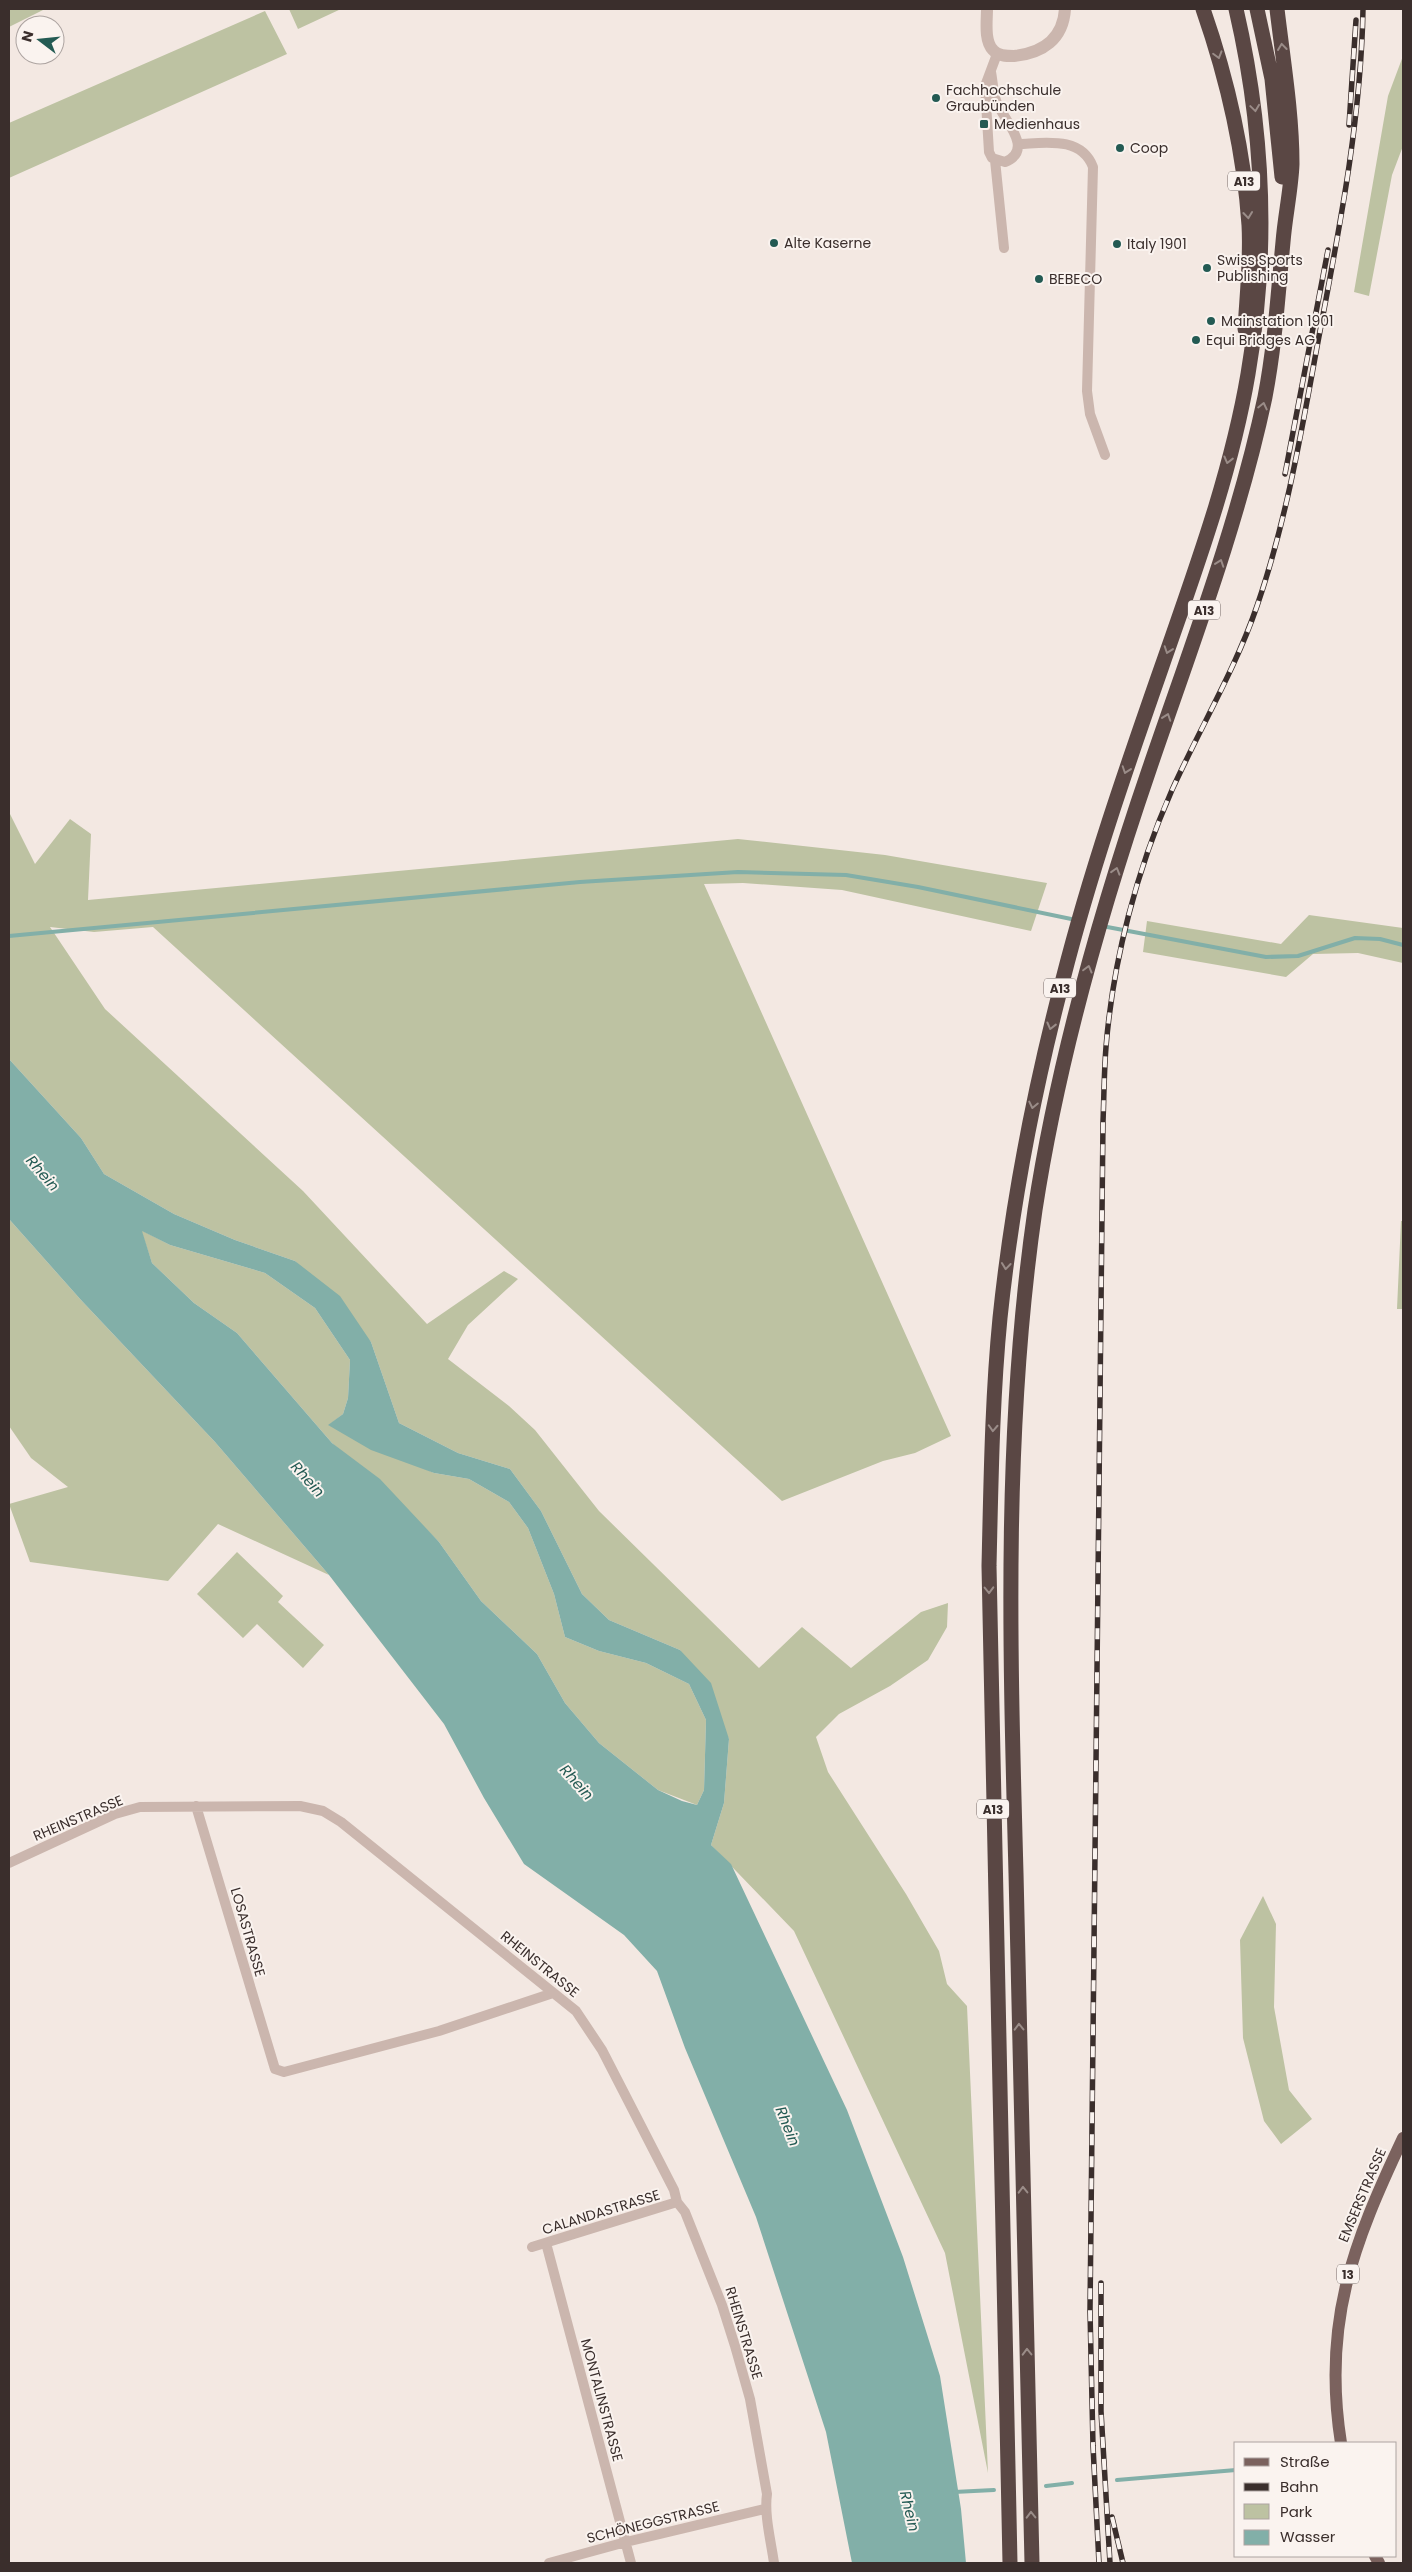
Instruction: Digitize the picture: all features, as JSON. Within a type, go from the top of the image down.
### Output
[{"type":"highway","name":"A13","points":[[1203,9],[1228,92],[1244,181],[1249,227],[1245,333],[1251,357]]},
{"type":"highway","name":"A13","points":[[1010,2563],[988,1566],[991,1455],[1000,1321],[1017,1191],[1044,1053],[1077,928],[1122,782],[1216,501],[1236,426],[1251,357],[1260,280],[1262,196],[1256,117],[1250,74],[1236,9]]},
{"type":"highway","name":"A13","points":[[1257,9],[1266,46],[1277,115],[1282,188],[1283,241]]},
{"type":"highway","name":"A13","points":[[1032,2563],[1011,1680],[1011,1524],[1016,1382],[1036,1206],[1065,1056],[1102,918],[1144,784],[1222,555],[1253,448],[1274,345],[1283,241],[1292,167],[1286,86],[1277,9]]},
{"type":"main road","name":"EMSERSTRASSE","points":[[1341,2442],[1338,2420],[1336,2346],[1344,2290],[1368,2212],[1403,2138]]},
{"type":"street","points":[[987,9],[991,49],[997,54],[1012,56],[1044,48],[1051,43],[1062,28],[1065,9]]},
{"type":"street","points":[[997,54],[985,86],[992,156],[997,171],[1004,248]]},
{"type":"street","points":[[991,72],[996,100],[1015,133],[1018,144],[1014,157],[1005,162],[992,156]]},
{"type":"street","points":[[1018,144],[1070,145],[1084,153],[1093,167],[1087,391],[1090,414],[1104,455]]},
{"type":"street","name":"RHEINSTRASSE","points":[[9,1863],[115,1814],[151,1806],[300,1806],[331,1815],[425,1888],[576,2011],[602,2050],[674,2190],[677,2202],[685,2212],[722,2305],[750,2399],[767,2494],[764,2509],[769,2524],[774,2563]]},
{"type":"street","name":"LOSASTRASSE","points":[[196,1806],[272,2066],[279,2071],[289,2071],[439,2031],[553,1993]]},
{"type":"street","name":"CALANDASTRASSE","points":[[532,2247],[677,2202]]},
{"type":"street","name":"MONTALINSTRASSE","points":[[546,2243],[630,2563]]},
{"type":"street","name":"SCHÖNEGGSTRASSE","points":[[549,2563],[626,2542],[764,2509]]},
{"type":"green space","points":[[9,9],[45,9],[33,15],[15,15],[15,24],[9,27]]},
{"type":"green space","points":[[289,9],[341,9],[298,29]]},
{"type":"green space","points":[[265,11],[287,54],[9,178],[9,123]]},
{"type":"green space","points":[[1403,56],[1403,146],[1392,175],[1369,296],[1354,292],[1388,96]]},
{"type":"green space","points":[[9,812],[35,864],[70,819],[91,834],[88,900],[738,839],[885,855],[1047,883],[1031,931],[842,890],[743,883],[704,884],[951,1436],[915,1453],[883,1461],[782,1501],[153,927],[94,932],[50,927],[105,1009],[303,1191],[427,1324],[504,1271],[518,1279],[468,1325],[448,1359],[509,1406],[535,1430],[599,1511],[759,1668],[802,1627],[851,1668],[921,1612],[948,1603],[947,1627],[928,1660],[890,1686],[839,1714],[816,1737],[828,1772],[906,1894],[939,1951],[947,1984],[967,2006],[988,2473],[945,2253],[794,1931],[711,1845],[724,1803],[729,1739],[680,1650],[609,1620],[582,1594],[541,1511],[510,1469],[458,1453],[399,1423],[371,1342],[295,1261],[235,1240],[174,1214],[104,1174],[81,1138],[9,1059]]},
{"type":"green space","points":[[1309,915],[1403,928],[1403,963],[1358,953],[1313,954],[1286,977],[1143,952],[1147,921],[1281,944]]},
{"type":"green space","points":[[9,1219],[81,1300],[215,1442],[329,1575],[218,1524],[168,1581],[30,1562],[9,1504],[68,1487],[31,1458],[9,1426]]},
{"type":"green space","points":[[1401,1221],[1403,1221],[1403,1309],[1397,1309]]},
{"type":"green space","points":[[141,1230],[170,1245],[265,1273],[315,1308],[350,1360],[348,1398],[343,1414],[329,1425],[434,1473],[469,1479],[509,1502],[528,1528],[554,1594],[565,1637],[599,1651],[646,1663],[689,1684],[706,1720],[704,1790],[697,1805],[658,1790],[599,1743],[565,1703],[537,1654],[481,1601],[439,1542],[411,1514],[332,1443],[237,1333],[194,1303],[152,1263]]},
{"type":"green space","points":[[237,1552],[283,1596],[278,1602],[324,1645],[303,1668],[257,1624],[243,1638],[197,1594]]},
{"type":"green space","points":[[1263,1896],[1276,1924],[1274,2007],[1289,2090],[1312,2119],[1281,2144],[1264,2121],[1243,2038],[1240,1940]]},
{"type":"water","name":"Rhein","points":[[9,1059],[81,1138],[104,1174],[174,1214],[235,1240],[295,1261],[340,1296],[371,1342],[399,1423],[458,1453],[510,1469],[541,1511],[582,1594],[609,1620],[680,1650],[711,1683],[729,1739],[724,1803],[711,1845],[731,1864],[847,2110],[903,2257],[940,2376],[961,2509],[966,2563],[852,2563],[826,2432],[756,2217],[685,2048],[657,1971],[624,1935],[524,1864],[484,1798],[444,1724],[329,1575],[215,1442],[81,1300],[9,1219]],"holes":[[[142,1231],[170,1245],[265,1273],[315,1308],[350,1360],[348,1398],[343,1414],[328,1425],[371,1450],[434,1473],[469,1479],[509,1502],[528,1528],[554,1594],[565,1637],[599,1651],[646,1663],[689,1684],[706,1720],[704,1790],[697,1805],[682,1801],[658,1790],[599,1743],[565,1703],[537,1654],[481,1601],[439,1542],[380,1479],[332,1443],[237,1333],[194,1303],[152,1263]]]},
{"type":"waterway","points":[[9,936],[580,882],[738,872],[846,875],[918,887],[1076,920]]},
{"type":"waterway","points":[[1102,926],[1266,957],[1298,956],[1355,938],[1380,939],[1403,945]]},
{"type":"waterway","points":[[1117,2480],[1234,2470]]},
{"type":"waterway","points":[[1046,2486],[1072,2483]]},
{"type":"waterway","points":[[954,2492],[994,2490]]},
{"type":"railway","points":[[1099,2563],[1093,2446],[1090,2311],[1103,1122],[1104,1075],[1109,1014],[1128,916],[1148,851],[1172,790],[1228,676],[1248,630],[1267,574],[1285,510],[1333,263],[1347,179],[1358,94],[1363,9]]},
{"type":"railway","points":[[1349,125],[1356,20]]},
{"type":"railway","points":[[1285,474],[1328,250]]},
{"type":"railway","points":[[1101,2283],[1101,2411],[1110,2563]]},
{"type":"railway","points":[[1112,2517],[1123,2563]]},
{"type":"place","name":"Fachhochschule Graubünden","points":[[936,98]]},
{"type":"place","name":"Medienhaus","points":[[984,124]]},
{"type":"place","name":"Coop","points":[[1120,148]]},
{"type":"place","name":"Alte Kaserne","points":[[774,243]]},
{"type":"place","name":"Italy 1901","points":[[1117,244]]},
{"type":"place","name":"Swiss Sports Publishing","points":[[1207,268]]},
{"type":"place","name":"BEBECO","points":[[1039,279]]},
{"type":"place","name":"Mainstation 1901","points":[[1211,321]]},
{"type":"place","name":"Equi Bridges AG","points":[[1196,340]]}]
